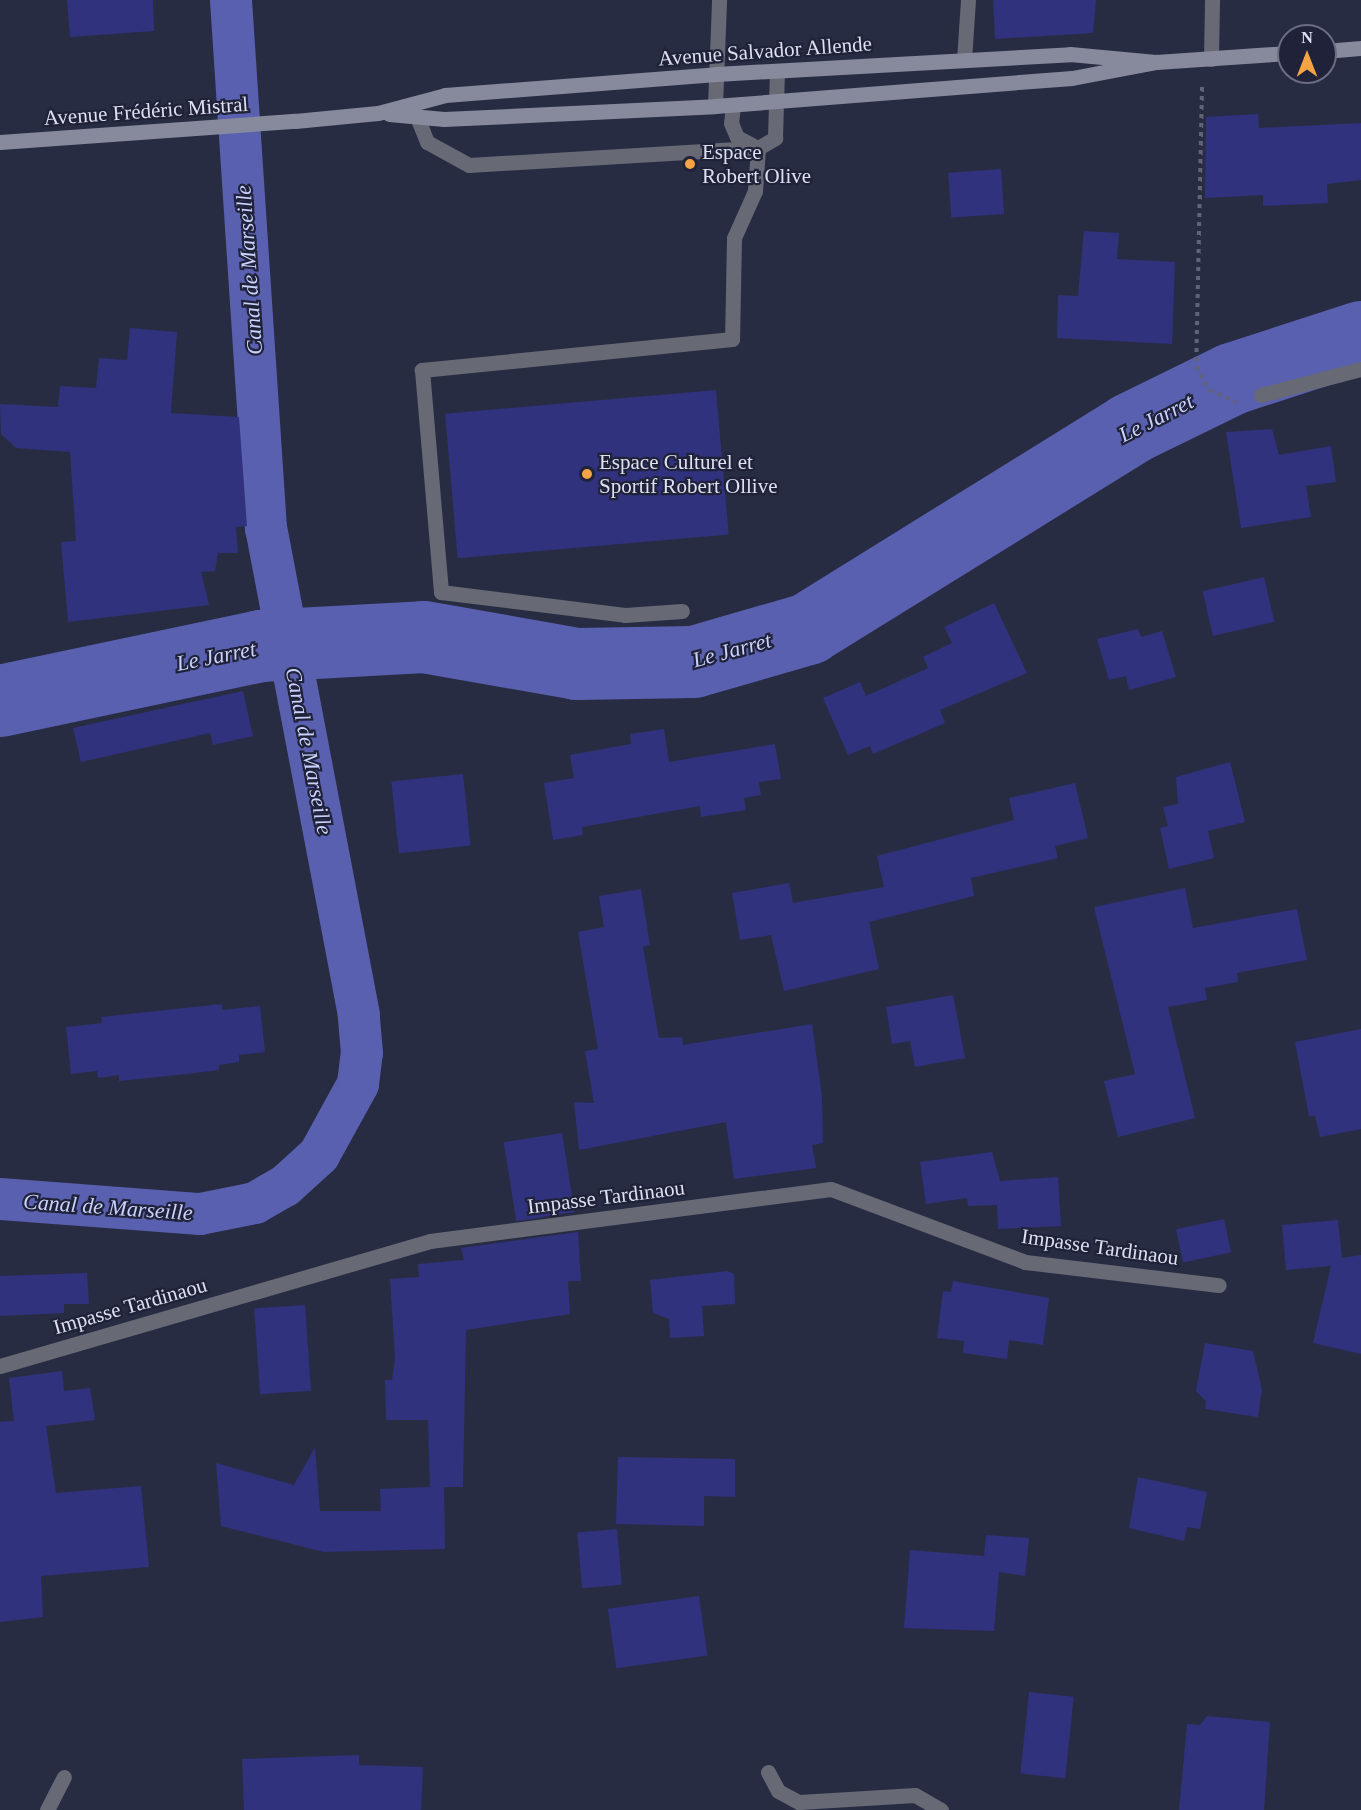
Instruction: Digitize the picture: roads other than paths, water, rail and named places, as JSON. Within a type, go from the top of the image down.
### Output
[{"type":"main road","points":[[1337,50],[1361,48]]},
{"type":"main road","name":"Avenue Salvador Allende","points":[[295,121],[378,113],[446,95],[716,74],[1070,54],[1156,62]]},
{"type":"main road","name":"Avenue Salvador Allende","points":[[378,113],[417,117],[733,105],[1072,78],[1156,62],[1277,54]]},
{"type":"main road","name":"Avenue Frédéric Mistral","points":[[0,142],[295,121]]},
{"type":"street","points":[[715,106],[719,0]]},
{"type":"street","points":[[964,60],[968,0]]},
{"type":"street","points":[[1206,59],[1212,0]]},
{"type":"street","points":[[417,117],[428,142],[469,165],[758,148],[775,138],[778,101],[777,71]]},
{"type":"street","points":[[733,105],[731,123],[737,137],[758,148]]},
{"type":"street","points":[[682,611],[625,615],[441,592],[422,370],[732,339],[735,238],[755,191],[758,148]]},
{"type":"street","points":[[1261,395],[1361,369]]},
{"type":"street","name":"Impasse Tardinaou","points":[[0,1366],[430,1241],[831,1189],[1025,1262],[1219,1285]]},
{"type":"street","points":[[768,1772],[778,1791],[799,1802],[915,1796],[941,1810]]},
{"type":"street","points":[[47,1810],[64,1778]]},
{"type":"waterway","name":"Canal de Marseille","points":[[0,1199],[200,1214],[255,1203],[285,1186],[319,1155],[358,1084],[362,1053],[359,1015],[266,529],[231,0]]},
{"type":"waterway","name":"Le Jarret","points":[[0,701],[260,646],[424,637],[577,664],[694,662],[808,629],[1130,429],[1232,379],[1361,337]]},
{"type":"place","name":"Espace Robert Olive","points":[[690,164]]},
{"type":"place","name":"Espace Culturel et Sportif Robert Ollive","points":[[587,474]]}]
